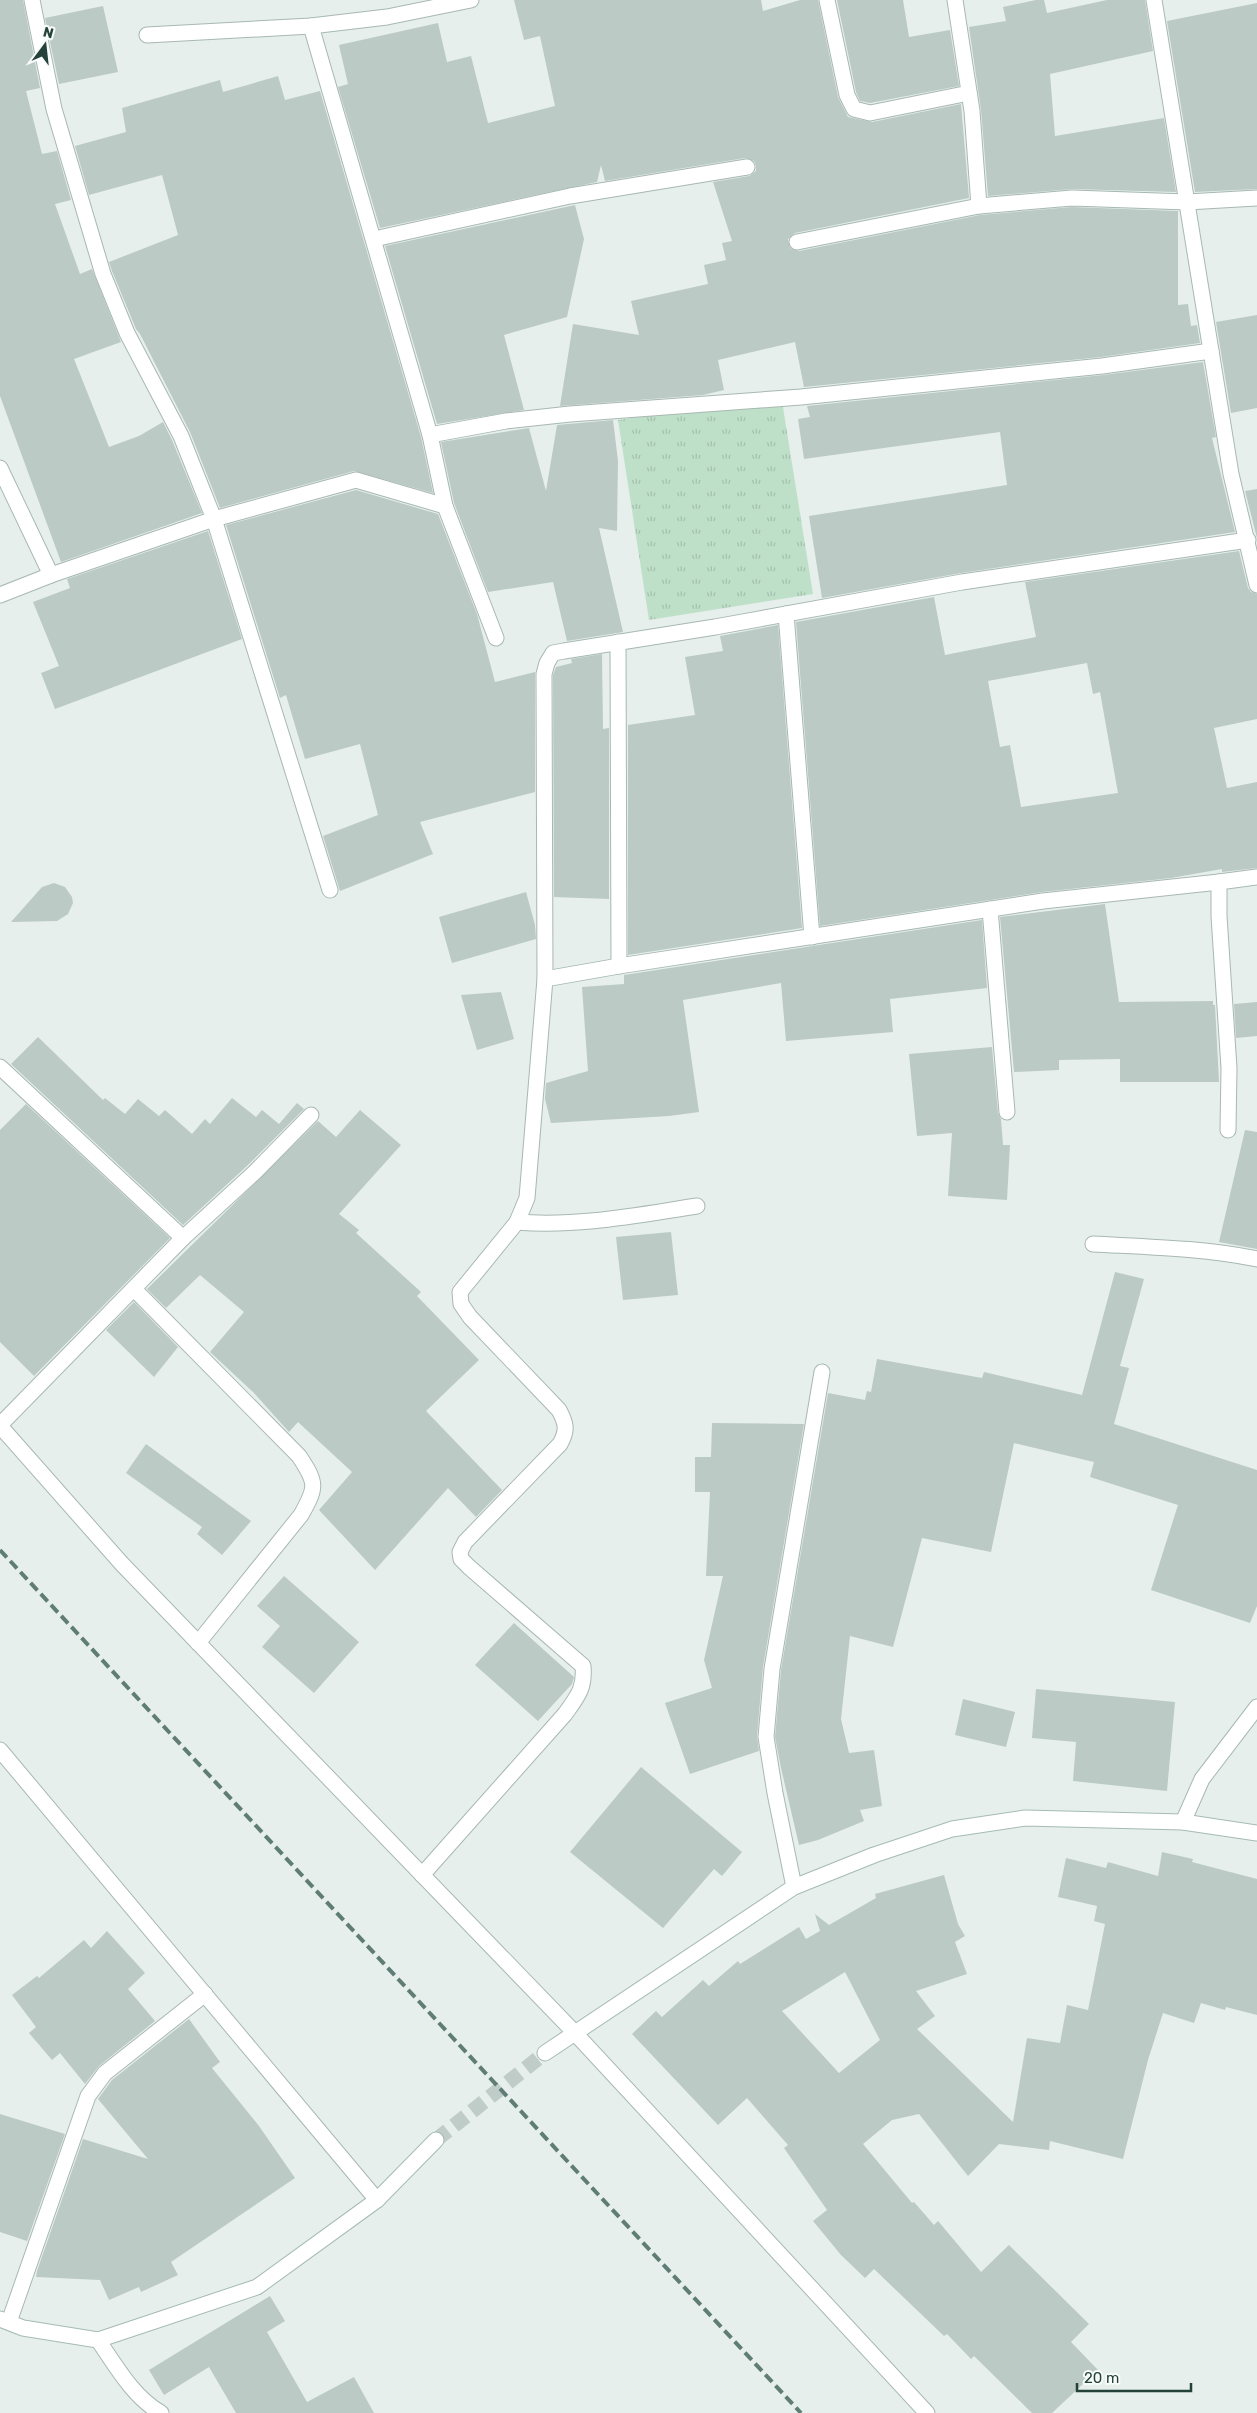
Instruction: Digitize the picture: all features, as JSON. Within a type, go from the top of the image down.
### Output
[{"type":"street","points":[[32,0],[54,109],[104,274],[127,333],[182,436],[214,518],[330,890]]},
{"type":"street","points":[[147,35],[311,26],[387,17],[471,0]]},
{"type":"street","points":[[827,0],[847,95],[854,109],[870,113],[969,93]]},
{"type":"street","points":[[955,0],[969,93],[979,206]]},
{"type":"street","points":[[1154,0],[1232,474],[1257,585]]},
{"type":"street","points":[[311,26],[430,435],[445,506],[496,638]]},
{"type":"street","points":[[374,240],[570,196],[747,167]]},
{"type":"street","points":[[797,242],[979,206],[1072,198],[1187,202],[1257,198]]},
{"type":"street","points":[[430,435],[506,421],[542,417],[801,397],[1102,366],[1211,351]]},
{"type":"street","points":[[0,468],[51,575]]},
{"type":"street","points":[[0,595],[51,575],[214,518],[356,480],[445,506]]},
{"type":"street","points":[[422,1875],[565,1714],[580,1692],[585,1680],[583,1666],[461,1559],[460,1552],[465,1542],[560,1444],[566,1434],[566,1423],[559,1410],[470,1317],[460,1304],[460,1292],[517,1222],[527,1198],[545,979],[544,674],[553,653],[962,582],[1248,540]]},
{"type":"street","points":[[786,614],[812,937]]},
{"type":"street","points":[[618,642],[619,966]]},
{"type":"street","points":[[545,979],[1043,900],[1257,877]]},
{"type":"street","points":[[1219,882],[1219,916],[1229,1068],[1228,1130]]},
{"type":"street","points":[[990,909],[1007,1112]]},
{"type":"street","points":[[0,1067],[183,1238]]},
{"type":"street","points":[[311,1115],[255,1172],[183,1238],[0,1426],[122,1564],[574,2032],[927,2413]]},
{"type":"street","points":[[517,1222],[581,1223],[698,1206]]},
{"type":"street","points":[[1093,1244],[1174,1248],[1257,1259]]},
{"type":"street","points":[[134,1288],[299,1456],[311,1474],[314,1492],[301,1515],[198,1643]]},
{"type":"street","points":[[794,1887],[774,1793],[766,1738],[772,1669],[822,1372]]},
{"type":"street","points":[[1183,1822],[1202,1779],[1257,1707]]},
{"type":"street","points":[[0,1750],[377,2200]]},
{"type":"street","points":[[544,2053],[794,1887],[874,1855],[952,1829],[1025,1818],[1183,1822],[1257,1833]]},
{"type":"street","points":[[205,1994],[106,2073],[88,2096],[4,2320],[23,2328],[98,2340],[257,2287],[377,2200],[436,2140]]},
{"type":"street","points":[[98,2340],[132,2388],[153,2411]]},
{"type":"green space","points":[[781,395],[813,594],[649,620],[618,420]]},
{"type":"building","points":[[0,0],[23,0],[40,88],[26,91],[42,154],[57,151],[71,200],[55,204],[80,274],[92,269],[121,342],[74,359],[109,447],[139,436],[163,422],[202,513],[61,562],[0,396]]},
{"type":"building","points":[[514,0],[761,0],[763,11],[800,0],[818,0],[838,97],[848,117],[872,122],[961,104],[969,198],[795,233],[788,239],[790,248],[799,251],[980,215],[1072,207],[1178,211],[1178,305],[1188,304],[1191,326],[1197,325],[1200,343],[1101,357],[804,387],[795,342],[718,360],[724,390],[703,395],[560,406],[573,324],[639,335],[631,301],[708,284],[704,265],[726,260],[722,243],[732,241],[713,182],[749,176],[756,171],[756,166],[754,161],[745,158],[605,181],[601,165],[597,182],[380,228],[338,87],[348,84],[339,45],[438,23],[447,62],[471,56],[488,123],[555,106],[540,36],[524,40]]},
{"type":"building","points":[[837,0],[903,0],[909,37],[950,30],[959,86],[870,103],[860,101],[856,92]]},
{"type":"building","points":[[1044,0],[1047,13],[1107,0],[1145,0],[1153,51],[1050,74],[1055,136],[1164,118],[1176,192],[1072,189],[988,196],[981,110],[969,27],[1006,21],[1003,7]]},
{"type":"building","points":[[1257,3],[1257,189],[1195,192],[1167,21]]},
{"type":"building","points":[[103,6],[118,72],[59,84],[45,18]]},
{"type":"building","points":[[278,76],[285,100],[320,91],[421,437],[433,493],[354,471],[220,508],[190,432],[136,329],[112,271],[109,262],[178,235],[162,175],[89,195],[75,146],[126,132],[122,108],[220,80],[223,92]]},
{"type":"building","points":[[575,205],[584,239],[567,317],[504,335],[524,410],[437,424],[385,246]]},
{"type":"building","points":[[1257,315],[1257,408],[1231,413],[1216,322]]},
{"type":"building","points":[[1203,362],[1216,437],[1212,438],[1235,532],[961,573],[822,598],[809,516],[1007,485],[1000,432],[804,459],[798,419],[810,417],[807,406],[1103,375]]},
{"type":"building","points":[[613,420],[618,461],[617,531],[599,528],[623,632],[567,641],[553,582],[488,592],[454,503],[441,442],[529,428],[546,491],[557,425]]},
{"type":"building","points":[[1257,489],[1257,538],[1245,491]]},
{"type":"building","points":[[356,490],[438,514],[477,614],[495,682],[535,672],[535,792],[420,822],[433,854],[340,891],[323,836],[378,815],[360,744],[305,759],[286,695],[280,698],[226,525]]},
{"type":"building","points":[[208,531],[242,639],[55,709],[41,673],[59,666],[33,602],[70,588],[67,579]]},
{"type":"building","points":[[1239,551],[1248,588],[1251,592],[1257,594],[1257,719],[1214,728],[1227,788],[1257,782],[1257,868],[1222,872],[1222,869],[1171,878],[1042,892],[820,926],[796,622],[934,597],[945,655],[1036,637],[1025,582]],"holes":[[[1087,663],[1093,694],[1100,692],[1118,793],[1021,807],[1010,745],[1000,747],[988,681]]]},
{"type":"building","points":[[778,625],[802,928],[628,955],[628,725],[695,715],[685,657],[723,651],[720,636]]},
{"type":"building","points":[[602,654],[603,729],[609,728],[609,899],[554,897],[553,675],[556,667],[572,663],[571,659]]},
{"type":"building","points":[[54,883],[65,887],[72,897],[73,903],[68,914],[57,921],[11,922],[42,887]]},
{"type":"building","points":[[526,892],[535,925],[536,939],[452,963],[439,917]]},
{"type":"building","points":[[1105,904],[1119,1002],[1213,1001],[1213,1005],[1215,1005],[1219,1082],[1120,1082],[1120,1059],[1059,1060],[1059,1070],[1014,1072],[1000,917]]},
{"type":"building","points":[[982,920],[987,988],[890,999],[893,1032],[786,1041],[781,983],[683,1000],[699,1112],[669,1116],[551,1123],[545,1099],[546,1083],[588,1071],[582,987],[624,984],[624,975]]},
{"type":"building","points":[[501,992],[514,1039],[477,1050],[461,995]]},
{"type":"building","points":[[1257,1002],[1257,1036],[1236,1038],[1234,1004]]},
{"type":"building","points":[[38,1037],[103,1100],[105,1098],[125,1114],[138,1099],[159,1116],[165,1110],[192,1134],[205,1119],[210,1124],[232,1098],[256,1117],[262,1110],[279,1124],[297,1103],[304,1109],[248,1165],[183,1225],[11,1064]]},
{"type":"building","points":[[992,1047],[1003,1145],[1010,1145],[1007,1200],[948,1196],[952,1133],[917,1136],[909,1054]]},
{"type":"building","points":[[26,1104],[170,1238],[34,1376],[0,1342],[0,1130]]},
{"type":"building","points":[[360,1110],[401,1145],[339,1214],[359,1230],[356,1233],[421,1292],[417,1296],[479,1360],[426,1411],[502,1490],[476,1517],[448,1488],[375,1570],[319,1510],[352,1472],[298,1422],[289,1432],[254,1393],[210,1352],[244,1312],[200,1275],[166,1308],[147,1289],[318,1121],[336,1137]]},
{"type":"building","points":[[1245,1130],[1257,1132],[1257,1249],[1219,1242]]},
{"type":"building","points":[[671,1232],[678,1295],[623,1300],[616,1237]]},
{"type":"building","points":[[1115,1272],[1144,1279],[1120,1366],[1129,1368],[1114,1424],[1257,1470],[1257,1606],[1250,1623],[1151,1590],[1178,1505],[1090,1477],[1094,1462],[1014,1443],[991,1552],[922,1538],[893,1647],[850,1636],[841,1719],[849,1753],[874,1750],[882,1806],[860,1810],[864,1821],[818,1840],[799,1845],[775,1737],[781,1670],[828,1393],[865,1400],[867,1391],[871,1392],[877,1359],[982,1378],[984,1372],[1082,1395]]},
{"type":"building","points":[[134,1302],[178,1347],[154,1377],[106,1330]]},
{"type":"building","points":[[712,1423],[804,1424],[763,1667],[757,1736],[759,1751],[690,1774],[665,1703],[712,1688],[704,1660],[723,1576],[706,1576],[710,1492],[695,1492],[695,1457],[711,1457]]},
{"type":"building","points":[[146,1444],[251,1521],[222,1555],[197,1534],[202,1527],[126,1473]]},
{"type":"building","points":[[284,1576],[359,1642],[314,1693],[262,1647],[280,1626],[257,1606]]},
{"type":"building","points":[[514,1623],[574,1677],[572,1684],[538,1721],[475,1665]]},
{"type":"building","points":[[1036,1689],[1175,1702],[1167,1791],[1073,1781],[1076,1742],[1032,1738]]},
{"type":"building","points":[[963,1699],[1015,1712],[1006,1747],[955,1735]]},
{"type":"building","points":[[641,1767],[742,1852],[722,1876],[714,1869],[663,1928],[570,1852]]},
{"type":"building","points":[[1162,1852],[1193,1859],[1192,1862],[1257,1879],[1257,2015],[1226,2007],[1225,2010],[1201,2003],[1194,2023],[1163,2013],[1148,2060],[1123,2159],[1050,2141],[1049,2150],[999,2144],[968,2176],[919,2114],[892,2120],[863,2144],[912,2203],[914,2202],[934,2225],[938,2221],[981,2272],[1009,2245],[1089,2324],[1071,2342],[1098,2370],[1052,2413],[1032,2413],[974,2356],[971,2359],[947,2334],[944,2336],[874,2269],[865,2278],[841,2255],[813,2221],[827,2210],[784,2148],[788,2145],[747,2098],[718,2125],[632,2034],[656,2011],[662,2017],[703,1980],[709,1986],[738,1961],[740,1964],[799,1927],[806,1939],[820,1931],[815,1914],[829,1925],[876,1898],[875,1894],[944,1875],[958,1924],[965,1936],[955,1942],[967,1974],[916,1991],[935,2016],[917,2029],[1013,2122],[1027,2038],[1060,2043],[1067,2005],[1088,2010],[1105,1924],[1094,1921],[1097,1906],[1058,1897],[1066,1858],[1106,1868],[1108,1862],[1158,1876]],"holes":[[[845,1972],[880,2040],[839,2073],[782,2011]]]},
{"type":"building","points":[[107,1931],[145,1973],[128,1989],[155,2021],[99,2066],[85,2084],[60,2053],[52,2060],[29,2033],[36,2027],[12,1995],[37,1976],[39,1978],[84,1940],[91,1948]]},
{"type":"building","points":[[189,2019],[220,2062],[212,2068],[259,2126],[295,2178],[171,2262],[178,2275],[141,2292],[139,2287],[109,2300],[100,2280],[36,2277],[83,2139],[148,2159],[98,2099],[112,2080]]},
{"type":"building","points":[[0,2114],[65,2134],[27,2241],[0,2232]]},
{"type":"building","points":[[270,2296],[285,2321],[267,2332],[307,2402],[354,2377],[374,2413],[236,2413],[209,2367],[164,2395],[149,2370]]},
{"type":"tunnel","points":[[436,2140],[545,2053]]},
{"type":"railway","points":[[0,1550],[801,2413]]}]
